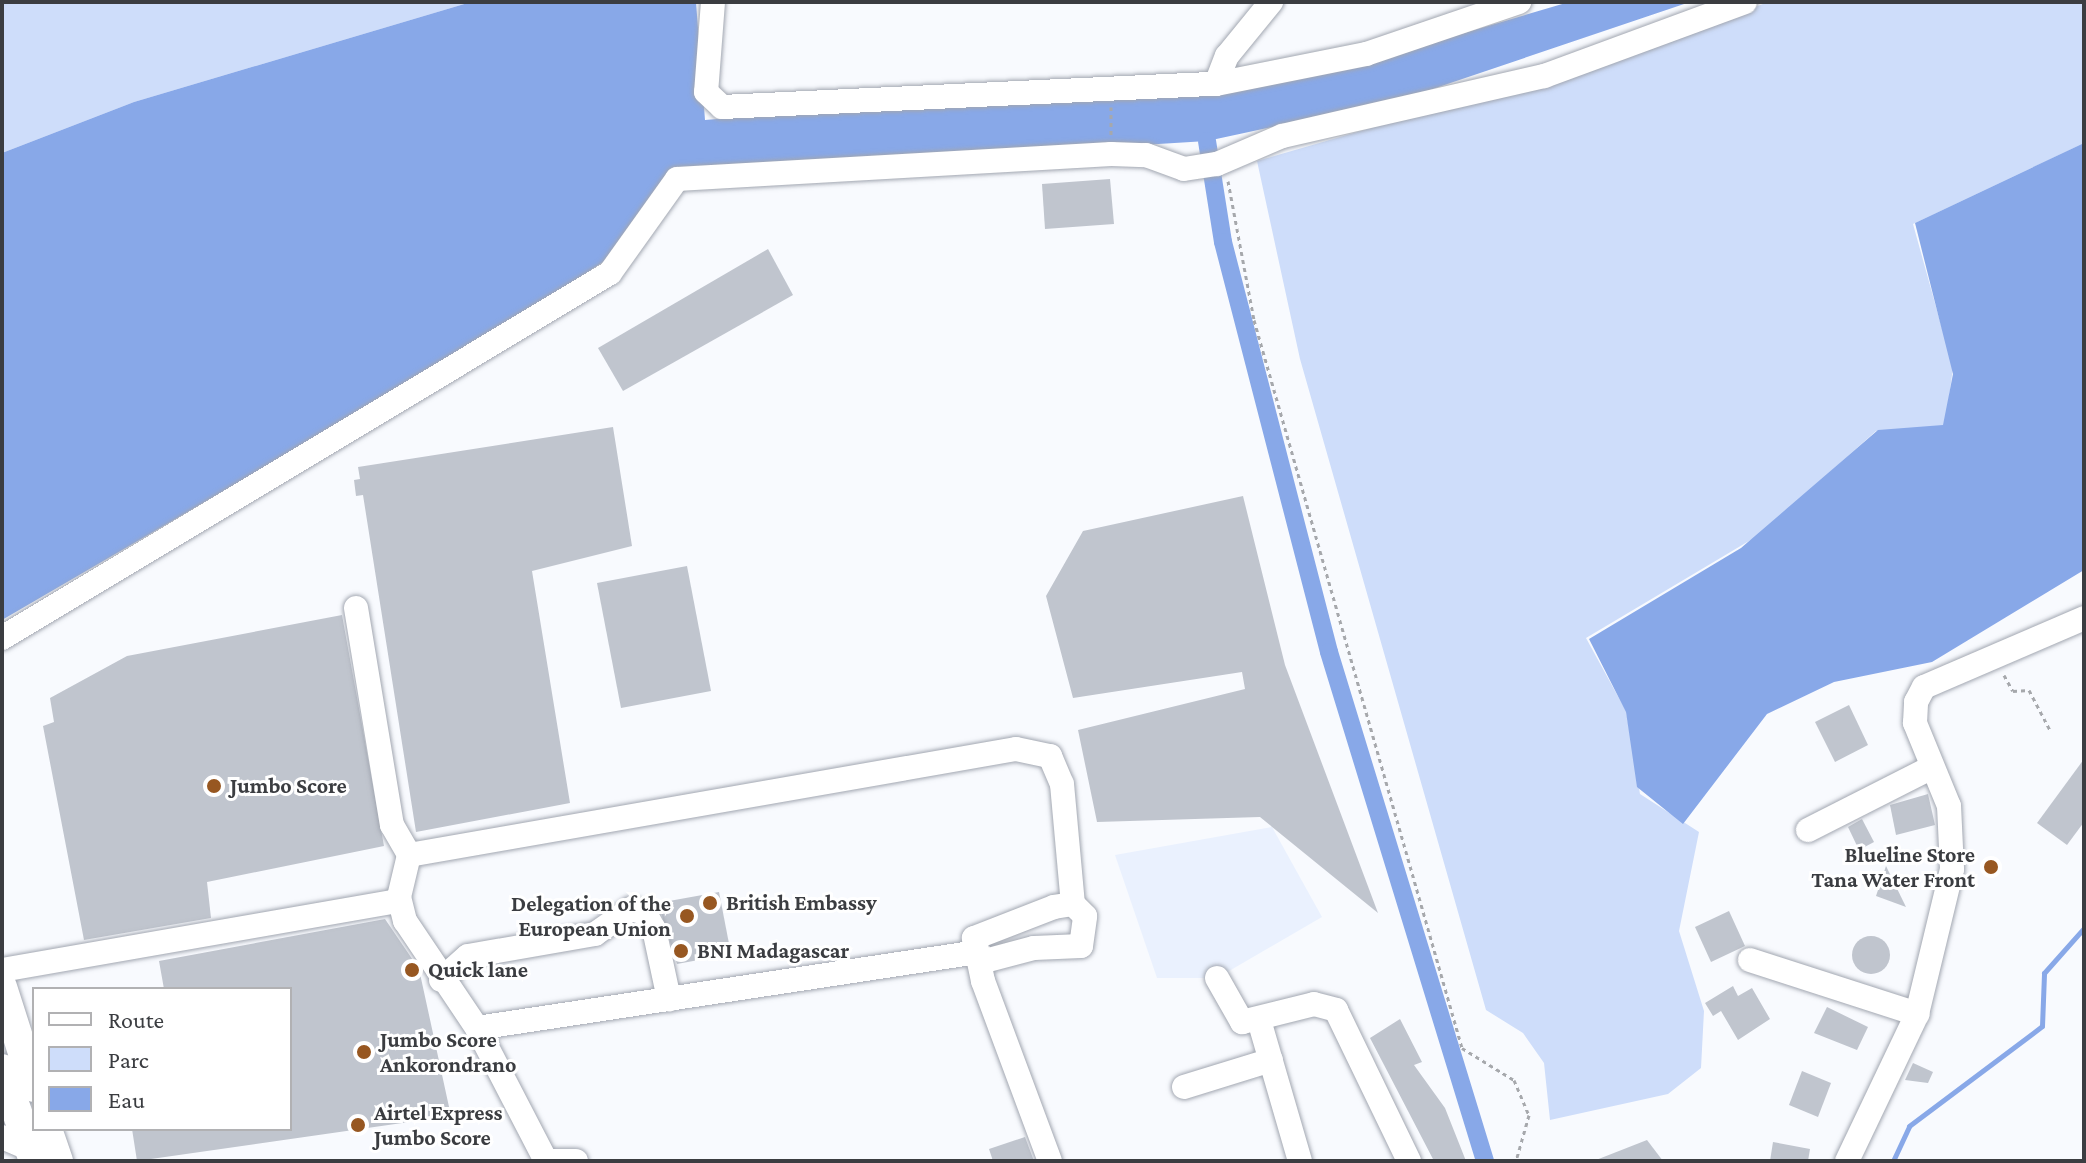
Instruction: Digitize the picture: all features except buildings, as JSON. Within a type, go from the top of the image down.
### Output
[{"type":"main road","points":[[2,987],[32,1081]]},
{"type":"main road","points":[[2,1069],[32,1130]]},
{"type":"main road","points":[[33,1131],[42,1150]]},
{"type":"street","points":[[713,2],[706,92],[722,107],[1216,84],[1366,54],[1519,2]]},
{"type":"street","points":[[1216,84],[1227,56],[1271,2]]},
{"type":"street","points":[[2,638],[610,273],[677,179],[1111,154],[1146,155],[1184,169],[1221,163],[1282,136],[1544,76],[1745,2]]},
{"type":"street","points":[[356,608],[388,810],[409,855],[399,901],[441,980],[477,1028],[549,1161],[576,1161]]},
{"type":"street","points":[[1847,1161],[1917,1014],[1952,869],[1949,806],[1915,723],[1924,687],[2084,618]]},
{"type":"street","points":[[409,855],[1016,749],[1050,756],[1062,784],[1073,904],[1085,916],[1081,946],[1034,948],[477,1028]]},
{"type":"street","points":[[1808,830],[1932,767]]},
{"type":"street","points":[[2,970],[399,901]]},
{"type":"street","points":[[1050,1161],[974,938],[1073,904]]},
{"type":"street","points":[[441,980],[468,956],[595,934],[631,909],[645,913],[654,929],[669,999]]},
{"type":"street","points":[[1750,960],[1917,1014]]},
{"type":"street","points":[[1217,978],[1237,1019],[1259,1020],[1314,1004],[1336,1010],[1409,1161]]},
{"type":"street","points":[[1259,1020],[1300,1161]]},
{"type":"street","points":[[1184,1087],[1271,1060]]},
{"type":"street","points":[[2,1137],[42,1150]]},
{"type":"path","points":[[1110,95],[1111,149]]},
{"type":"path","points":[[1221,163],[1254,320],[1462,1048],[1514,1080],[1529,1115],[1516,1161]]},
{"type":"path","points":[[1999,666],[2013,691],[2029,690],[2050,730]]},
{"type":"shaded area","points":[[1272,827],[1322,917],[1217,978],[1157,978],[1115,855]]},
{"type":"green space","points":[[2,2],[471,2],[134,102],[2,153]]},
{"type":"green space","points":[[1768,2],[2084,2],[2084,143],[1913,224],[1953,368],[1945,426],[1876,431],[1759,535],[1586,638],[1626,711],[1640,794],[1699,832],[1679,931],[1704,1011],[1701,1068],[1668,1094],[1550,1120],[1544,1063],[1523,1033],[1486,1010],[1300,359],[1257,161],[1658,45]]},
{"type":"water","points":[[471,2],[696,2],[705,120],[1363,63],[1569,2],[1690,2],[1406,98],[1207,141],[668,174],[606,260],[500,330],[2,620],[2,153],[134,102]]},
{"type":"water","points":[[2084,143],[2084,570],[1932,662],[1834,682],[1767,714],[1683,824],[1637,787],[1626,712],[1589,639],[1741,548],[1878,430],[1943,425],[1953,374],[1915,223]]},
{"type":"waterway","points":[[1207,141],[1223,242],[1329,652],[1485,1161]]},
{"type":"waterway","points":[[1893,1161],[1909,1126],[2042,1026],[2044,973],[2084,928]]},
{"type":"place","name":"Jumbo Score","points":[[214,786]]},
{"type":"place","name":"Blueline Store Tana Water Front","points":[[1991,867]]},
{"type":"place","name":"British Embassy","points":[[710,903]]},
{"type":"place","name":"Delegation of the European Union","points":[[687,916]]},
{"type":"place","name":"BNI Madagascar","points":[[681,951]]},
{"type":"place","name":"Quick lane","points":[[412,970]]},
{"type":"place","name":"Jumbo Score Ankorondrano","points":[[364,1052]]},
{"type":"place","name":"Airtel Express Jumbo Score","points":[[358,1125]]}]
